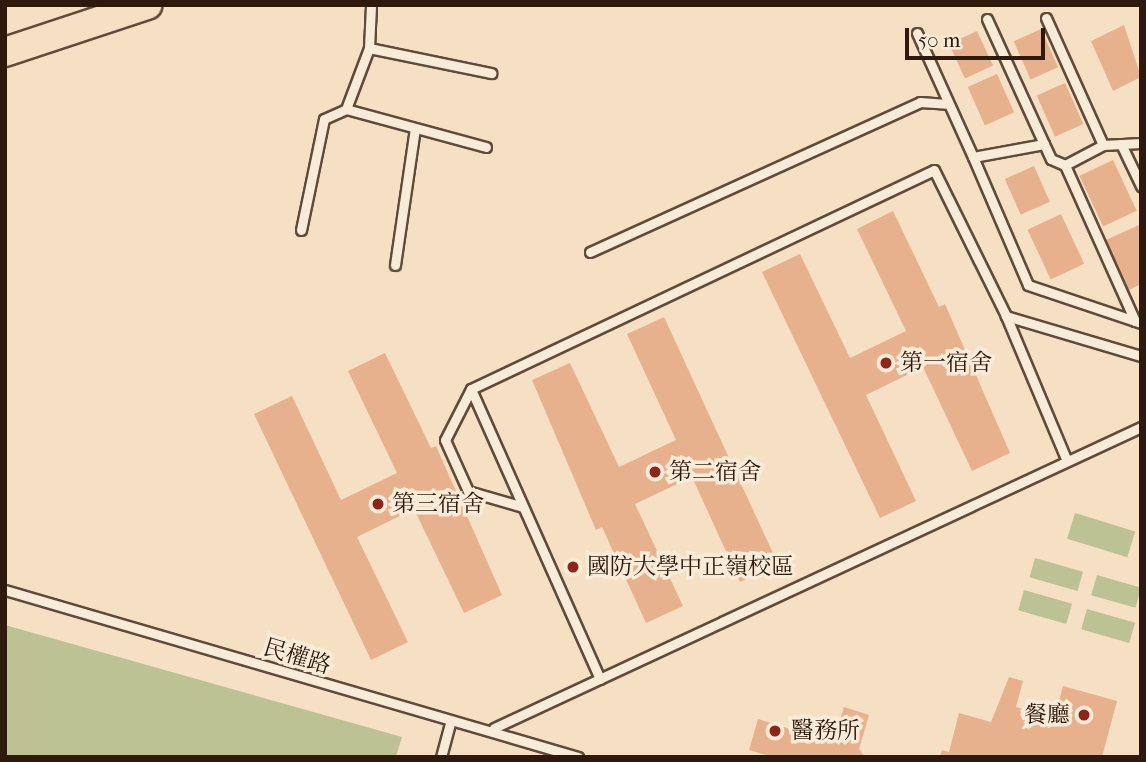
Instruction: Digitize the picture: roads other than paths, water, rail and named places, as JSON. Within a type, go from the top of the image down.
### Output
[{"type":"main road","points":[[5,52],[147,5]]},
{"type":"lane","points":[[346,109],[369,48],[371,5]]},
{"type":"lane","points":[[1046,18],[1103,145]]},
{"type":"lane","points":[[987,19],[1051,159],[1065,165],[1138,322]]},
{"type":"lane","points":[[917,33],[1028,285],[1138,322]]},
{"type":"lane","points":[[369,48],[491,73]]},
{"type":"lane","points":[[590,252],[920,102],[947,104]]},
{"type":"lane","points":[[301,230],[324,119],[346,109],[486,147]]},
{"type":"lane","points":[[395,265],[415,128]]},
{"type":"lane","points":[[1065,165],[1103,145],[1141,142]]},
{"type":"lane","points":[[973,157],[1044,144]]},
{"type":"lane","points":[[1121,144],[1141,186]]},
{"type":"lane","points":[[523,507],[468,491],[445,440],[471,389],[934,170],[1006,316],[1067,461]]},
{"type":"lane","points":[[1006,316],[1141,356]]},
{"type":"lane","points":[[471,389],[600,679]]},
{"type":"lane","points":[[494,728],[1141,427]]},
{"type":"lane","name":"民權路","points":[[5,590],[450,723],[494,728],[578,757]]},
{"type":"lane","points":[[441,757],[450,723]]},
{"type":"place","name":"第一宿舍","points":[[886,363]]},
{"type":"place","name":"第二宿舍","points":[[655,472]]},
{"type":"place","name":"第三宿舍","points":[[378,504]]},
{"type":"place","name":"國防大學中正嶺校區","points":[[573,567]]},
{"type":"place","name":"餐廳","points":[[1084,715]]},
{"type":"place","name":"醫務所","points":[[775,731]]}]
